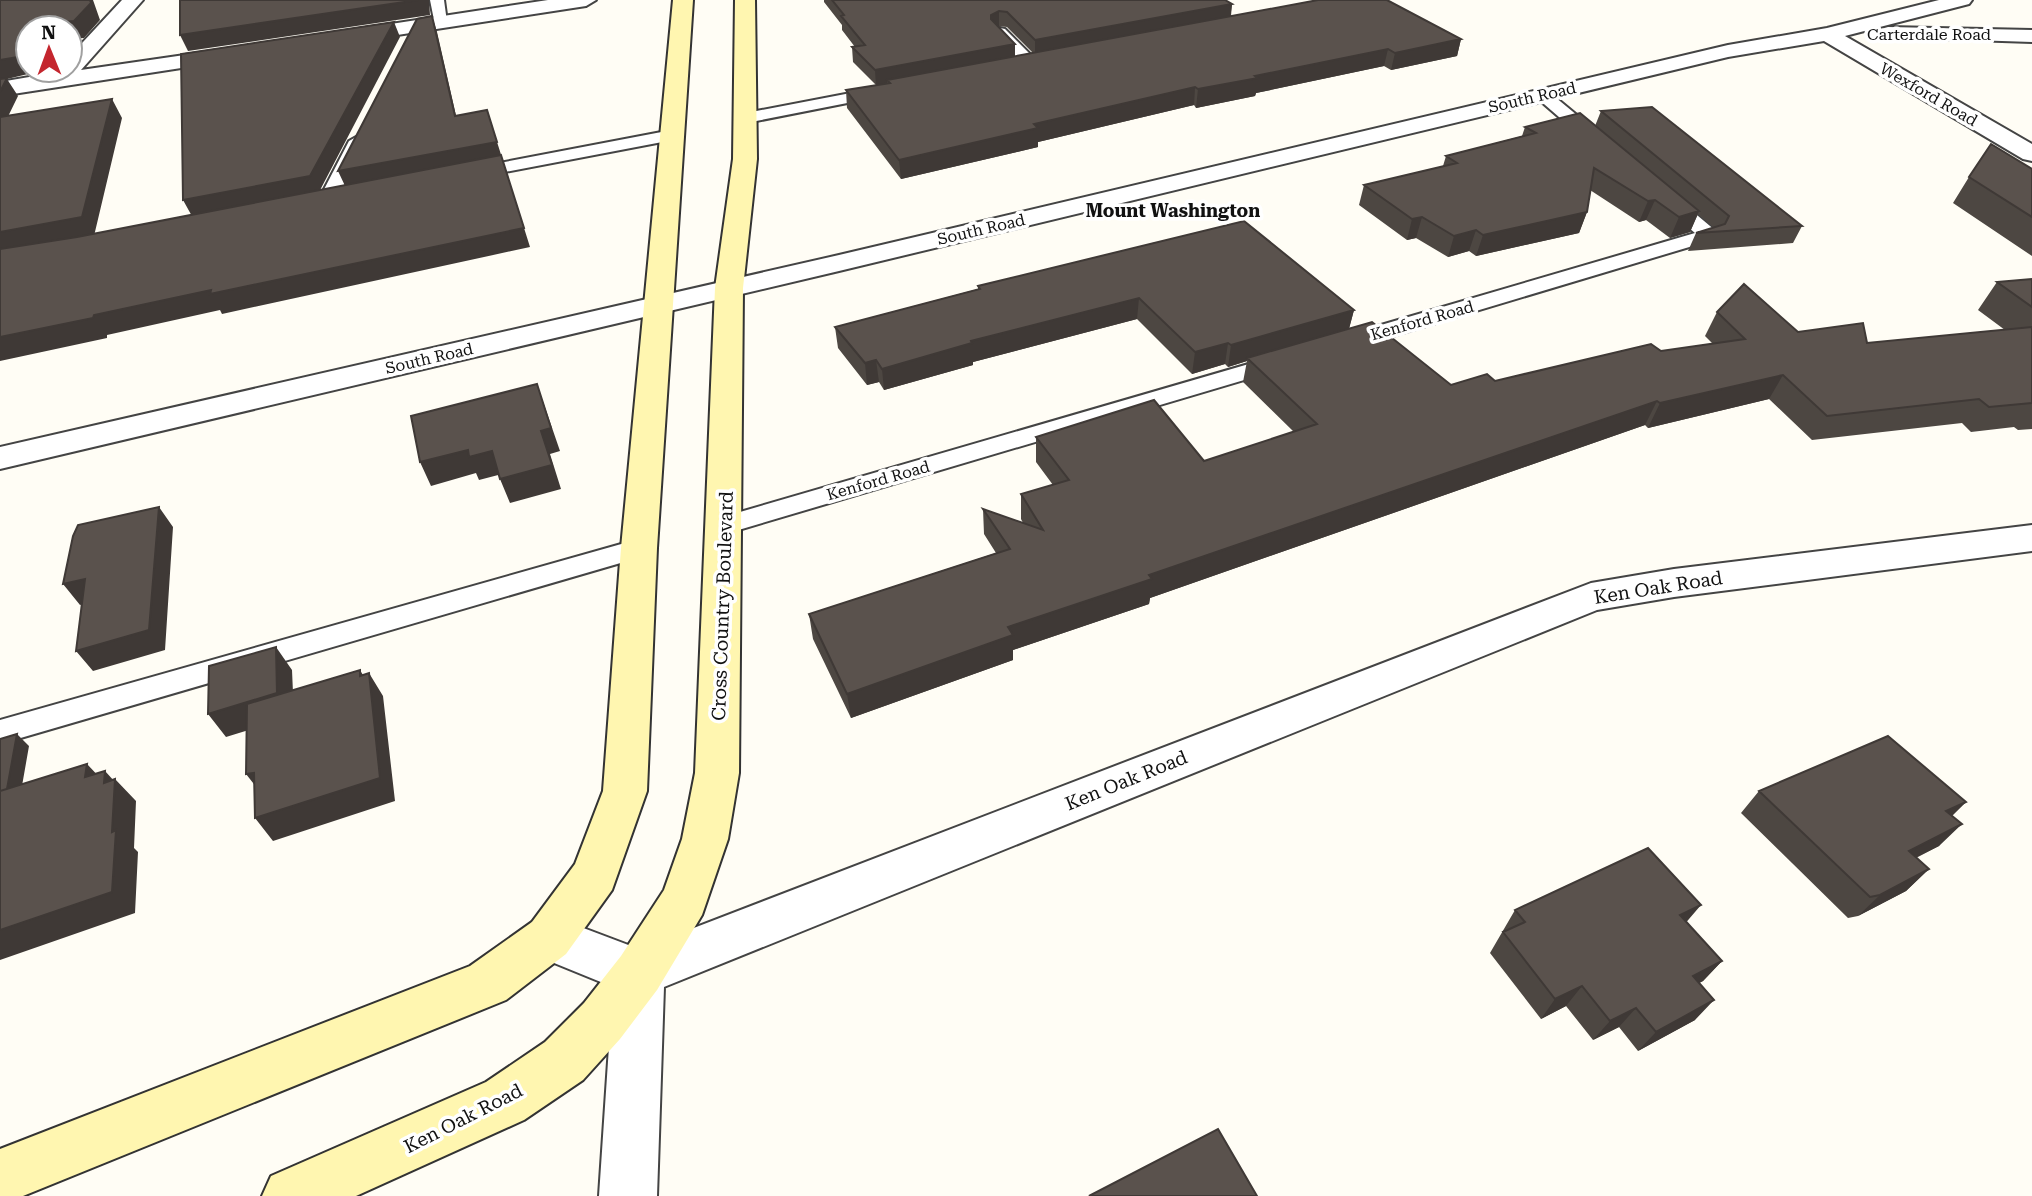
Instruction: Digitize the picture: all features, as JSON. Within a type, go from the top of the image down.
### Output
[{"type":"street","points":[[84,53],[133,0]]},
{"type":"street","points":[[320,40],[586,0]]},
{"type":"street","points":[[0,1177],[488,983],[549,938],[595,875],[625,791],[639,548],[683,0]]},
{"type":"street","name":"Cross Country Boulevard","points":[[628,1196],[639,973],[685,900],[705,839],[715,786],[725,526],[729,288],[743,191],[746,118],[745,0]]},
{"type":"street","name":"South Road","points":[[0,458],[1728,51],[1827,34],[1962,0]]},
{"type":"street","name":"Carterdale Road","points":[[1827,34],[1922,32],[2032,36]]},
{"type":"street","name":"Wexford Road","points":[[1827,34],[2032,154]]},
{"type":"street","points":[[84,71],[252,51]]},
{"type":"street","points":[[0,89],[21,84]]},
{"type":"street","name":"Ken Oak Road","points":[[291,1196],[505,1101],[565,1060],[602,1021],[639,973],[1500,631],[1591,597],[1674,583],[2032,538]]},
{"type":"street","points":[[549,938],[639,973]]},
{"type":"lane","points":[[437,0],[440,22]]},
{"type":"lane","points":[[405,49],[416,26]]},
{"type":"lane","points":[[1000,32],[1031,64]]},
{"type":"lane","points":[[746,118],[895,90]]},
{"type":"lane","points":[[1543,95],[1615,156]]},
{"type":"lane","points":[[354,196],[320,202],[363,131]]},
{"type":"lane","points":[[446,178],[672,135]]},
{"type":"lane","name":"Kenford Road","points":[[725,526],[1709,235],[1647,183]]},
{"type":"lane","points":[[0,732],[639,548]]},
{"type":"building","points":[[0,0],[90,0],[91,3],[81,14],[14,14],[14,58],[0,60]]},
{"type":"building","points":[[180,0],[418,0],[180,35]]},
{"type":"building","points":[[832,0],[1225,0],[1232,4],[1035,40],[1007,12],[999,11],[991,15],[991,19],[1015,44],[875,70],[852,47],[865,45],[841,16],[844,15]]},
{"type":"building","points":[[1318,0],[1387,0],[1461,39],[1395,53],[1388,49],[1255,76],[1258,78],[1198,89],[1195,87],[1034,124],[1038,128],[899,160],[846,90],[890,83],[887,80]]},
{"type":"building","points":[[432,16],[455,116],[487,110],[497,142],[338,171],[417,19]]},
{"type":"building","points":[[394,22],[310,176],[183,200],[181,54]]},
{"type":"building","points":[[7,78],[0,92],[0,79]]},
{"type":"building","points":[[112,99],[82,217],[0,232],[0,117]]},
{"type":"building","points":[[1652,107],[1802,226],[1696,233],[1725,224],[1729,216],[1601,111]]},
{"type":"building","points":[[1580,113],[1699,211],[1679,217],[1655,200],[1648,201],[1594,168],[1587,212],[1483,235],[1476,230],[1454,236],[1422,217],[1412,219],[1364,185],[1457,163],[1446,156],[1536,133],[1525,127]]},
{"type":"building","points":[[1991,144],[2032,169],[2032,217],[1969,177]]},
{"type":"building","points":[[501,155],[524,228],[210,294],[211,290],[0,337],[0,249],[77,237]]},
{"type":"building","points":[[1244,221],[1354,310],[1231,345],[1228,343],[1195,352],[1139,298],[971,341],[972,343],[882,369],[876,360],[865,363],[835,327],[980,289],[978,286]]},
{"type":"building","points":[[2032,279],[2032,307],[1997,282]]},
{"type":"building","points":[[1744,284],[1798,332],[1863,323],[1867,343],[2032,327],[2032,403],[1989,407],[1979,399],[1827,416],[1783,375],[1660,403],[1657,401],[1149,575],[1152,579],[1008,627],[1013,635],[847,694],[809,614],[1010,549],[983,509],[1043,530],[1021,494],[1069,480],[1036,437],[1154,400],[1204,461],[1317,424],[1247,358],[1372,322],[1451,385],[1487,374],[1495,381],[1651,344],[1661,351],[1745,339],[1717,312]]},
{"type":"building","points":[[537,384],[551,428],[541,431],[552,465],[500,479],[492,451],[469,457],[468,450],[420,462],[411,416]]},
{"type":"building","points":[[159,507],[149,630],[76,651],[85,579],[63,584],[73,536],[78,525]]},
{"type":"building","points":[[276,647],[277,693],[208,714],[209,666]]},
{"type":"building","points":[[360,670],[360,676],[369,673],[380,778],[255,818],[254,773],[246,774],[247,704]]},
{"type":"building","points":[[17,734],[7,789],[0,791],[0,739]]},
{"type":"building","points":[[1888,736],[1966,802],[1946,811],[1962,824],[1909,851],[1929,869],[1880,895],[1870,897],[1759,791]]},
{"type":"building","points":[[87,764],[85,777],[105,771],[104,783],[115,779],[112,832],[116,830],[112,892],[0,930],[0,791]]},
{"type":"building","points":[[1648,848],[1701,905],[1680,915],[1722,961],[1693,976],[1714,1000],[1656,1032],[1636,1008],[1610,1021],[1582,986],[1555,999],[1503,932],[1525,922],[1515,910]]},
{"type":"building","points":[[1218,1129],[1257,1196],[1089,1196]]},
{"type":"district","name":"Mount Washington","points":[[1173,211]]}]
